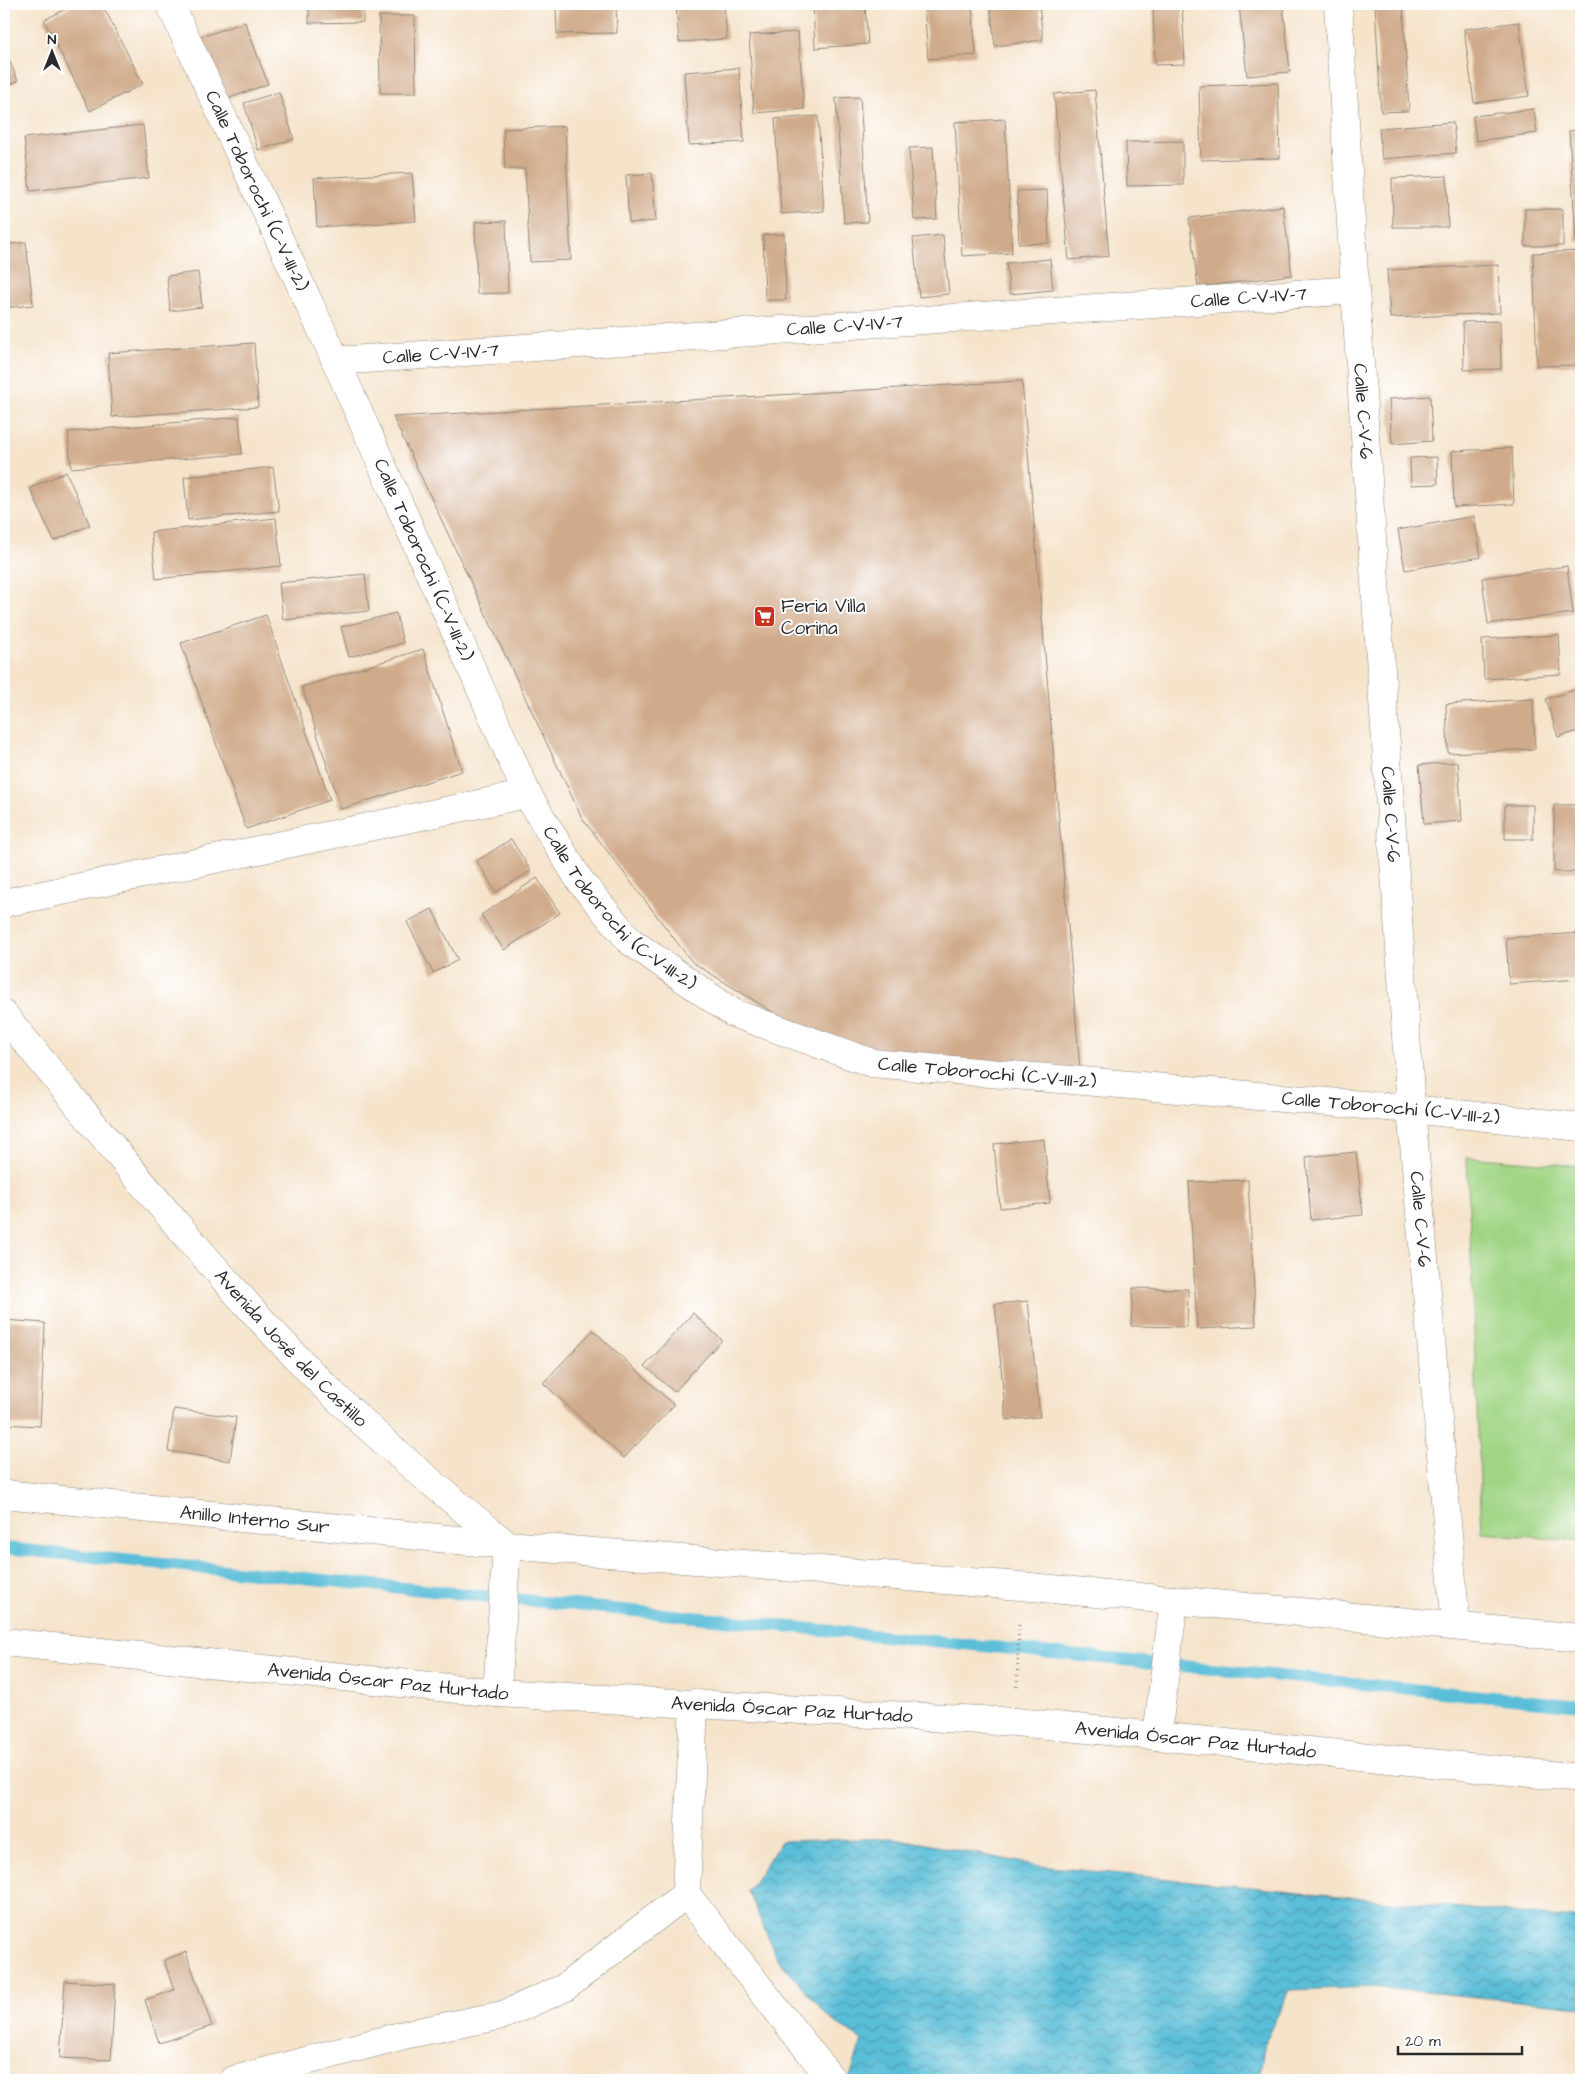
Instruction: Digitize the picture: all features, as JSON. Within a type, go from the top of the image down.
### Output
[{"type":"main road","name":"Calle Toborochi (C-V-III-2)","points":[[170,4],[336,361],[527,794],[580,881],[630,941],[733,1013],[872,1063],[1411,1109],[1581,1127]]},
{"type":"main road","name":"Calle C-V-6","points":[[1338,4],[1355,290],[1411,1109],[1456,1626]]},
{"type":"main road","name":"Calle C-V-IV-7","points":[[336,361],[1355,290]]},
{"type":"main road","points":[[4,903],[527,794]]},
{"type":"main road","name":"Avenida José del Castillo","points":[[4,1015],[195,1245],[299,1360],[410,1465],[507,1544]]},
{"type":"main road","name":"Anillo Interno Sur","points":[[4,1494],[507,1544],[1020,1586],[1172,1613],[1456,1626],[1581,1638]]},
{"type":"main road","points":[[498,1693],[507,1544]]},
{"type":"main road","points":[[1157,1736],[1172,1613]]},
{"type":"main road","name":"Avenida Óscar Paz Hurtado","points":[[4,1642],[498,1693],[1016,1722],[1581,1778]]},
{"type":"main road","points":[[694,1703],[686,1894],[832,2080]]},
{"type":"main road","points":[[234,2080],[408,2034],[503,2015],[564,1988],[686,1894]]},
{"type":"path","points":[[1016,1722],[1020,1586]]},
{"type":"green space","points":[[1467,1157],[1581,1166],[1581,1541],[1482,1533]]},
{"type":"water","points":[[894,1838],[1040,1866],[1581,1920],[1581,2007],[1372,1987],[1290,1990],[1265,2041],[1259,2080],[849,2080],[862,2040],[830,2019],[777,1958],[748,1891],[781,1841]]},
{"type":"building","points":[[76,4],[102,4],[143,84],[90,111],[44,20]]},
{"type":"building","points":[[309,4],[363,4],[363,22],[309,23]]},
{"type":"building","points":[[556,4],[616,4],[617,33],[557,34]]},
{"type":"building","points":[[676,4],[724,4],[727,39],[679,42]]},
{"type":"building","points":[[813,4],[865,4],[868,44],[815,48]]},
{"type":"building","points":[[924,4],[972,4],[976,55],[928,59]]},
{"type":"building","points":[[990,4],[1039,4],[1043,40],[995,46]]},
{"type":"building","points":[[1153,4],[1182,4],[1185,64],[1155,65]]},
{"type":"building","points":[[1283,4],[1290,72],[1247,76],[1239,5]]},
{"type":"building","points":[[1375,4],[1403,4],[1409,111],[1381,112]]},
{"type":"building","points":[[1504,4],[1523,4],[1524,5],[1504,7]]},
{"type":"building","points":[[379,16],[415,16],[416,93],[380,93]]},
{"type":"building","points":[[245,22],[268,84],[224,100],[201,37]]},
{"type":"building","points":[[1519,22],[1529,96],[1474,103],[1464,29]]},
{"type":"building","points":[[798,32],[804,109],[754,113],[749,35]]},
{"type":"building","points":[[4,48],[18,81],[4,87]]},
{"type":"building","points":[[739,68],[744,142],[689,145],[684,72]]},
{"type":"building","points":[[1278,83],[1280,158],[1201,160],[1199,86]]},
{"type":"building","points":[[1095,90],[1109,256],[1069,260],[1054,94]]},
{"type":"building","points":[[279,92],[294,139],[258,150],[244,103]]},
{"type":"building","points":[[860,97],[868,222],[844,223],[836,98]]},
{"type":"building","points":[[1534,109],[1537,133],[1476,141],[1473,116]]},
{"type":"building","points":[[818,116],[824,211],[781,214],[775,119]]},
{"type":"building","points":[[1005,119],[1012,253],[962,256],[955,122]]},
{"type":"building","points":[[1453,122],[1456,153],[1382,159],[1379,128]]},
{"type":"building","points":[[143,125],[149,178],[30,191],[24,138]]},
{"type":"building","points":[[565,126],[571,260],[530,262],[525,169],[505,169],[503,129]]},
{"type":"building","points":[[1581,130],[1581,241],[1576,242],[1569,131]]},
{"type":"building","points":[[1183,141],[1183,185],[1127,186],[1126,142]]},
{"type":"building","points":[[933,147],[937,219],[914,220],[909,148]]},
{"type":"building","points":[[412,173],[416,221],[317,227],[314,178]]},
{"type":"building","points":[[652,173],[656,221],[629,223],[626,175]]},
{"type":"building","points":[[1447,176],[1448,227],[1393,227],[1392,178]]},
{"type":"building","points":[[1047,190],[1049,243],[1019,244],[1017,191]]},
{"type":"building","points":[[1283,206],[1292,275],[1198,287],[1189,218]]},
{"type":"building","points":[[1525,209],[1563,209],[1563,246],[1525,246]]},
{"type":"building","points":[[506,221],[508,293],[477,294],[475,222]]},
{"type":"building","points":[[784,234],[786,300],[765,300],[763,235]]},
{"type":"building","points":[[943,235],[949,294],[919,297],[913,238]]},
{"type":"building","points":[[26,242],[33,305],[4,308],[4,245]]},
{"type":"building","points":[[1581,251],[1581,365],[1537,366],[1533,253]]},
{"type":"building","points":[[1050,259],[1053,290],[1010,294],[1006,263]]},
{"type":"building","points":[[1498,265],[1500,313],[1390,318],[1387,270]]},
{"type":"building","points":[[198,272],[202,307],[170,311],[167,276]]},
{"type":"building","points":[[1500,321],[1501,369],[1464,370],[1463,322]]},
{"type":"building","points":[[254,343],[258,407],[112,417],[108,353]]},
{"type":"building","name":"Feria Villa Corina","points":[[1022,381],[1081,1081],[829,1047],[692,962],[582,818],[393,417]]},
{"type":"building","points":[[1430,396],[1432,441],[1392,444],[1389,399]]},
{"type":"building","points":[[239,417],[242,454],[71,468],[68,432]]},
{"type":"building","points":[[1512,448],[1514,504],[1454,507],[1452,451]]},
{"type":"building","points":[[1437,457],[1438,484],[1411,485],[1410,458]]},
{"type":"building","points":[[273,467],[279,511],[188,520],[184,477]]},
{"type":"building","points":[[66,472],[90,525],[54,541],[30,488]]},
{"type":"building","points":[[1474,516],[1481,557],[1405,570],[1398,530]]},
{"type":"building","points":[[276,518],[281,566],[156,579],[151,532]]},
{"type":"building","points":[[1567,566],[1573,613],[1488,624],[1482,578]]},
{"type":"building","points":[[365,574],[369,611],[283,620],[279,583]]},
{"type":"building","points":[[396,613],[403,643],[349,657],[341,627]]},
{"type":"building","points":[[266,615],[330,800],[246,829],[181,643]]},
{"type":"building","points":[[1559,635],[1561,674],[1484,679],[1482,639]]},
{"type":"building","points":[[423,649],[462,771],[341,809],[302,687]]},
{"type":"building","points":[[1581,688],[1581,730],[1558,737],[1546,699]]},
{"type":"building","points":[[1533,699],[1535,749],[1448,753],[1446,704]]},
{"type":"building","points":[[1458,762],[1462,821],[1424,824],[1419,765]]},
{"type":"building","points":[[1505,805],[1533,805],[1533,839],[1505,839]]},
{"type":"building","points":[[1554,805],[1581,805],[1581,872],[1554,872]]},
{"type":"building","points":[[511,839],[531,871],[496,892],[477,861]]},
{"type":"building","points":[[537,878],[560,913],[504,950],[481,915]]},
{"type":"building","points":[[432,909],[458,960],[433,973],[407,922]]},
{"type":"building","points":[[1581,933],[1581,979],[1509,984],[1506,938]]},
{"type":"building","points":[[1044,1139],[1050,1203],[1000,1208],[994,1144]]},
{"type":"building","points":[[1356,1152],[1363,1215],[1311,1220],[1306,1157]]},
{"type":"building","points":[[1248,1180],[1256,1326],[1197,1329],[1189,1182]]},
{"type":"building","points":[[1133,1288],[1188,1289],[1187,1327],[1131,1326]]},
{"type":"building","points":[[1028,1301],[1040,1417],[1006,1420],[995,1304]]},
{"type":"building","points":[[693,1313],[722,1340],[674,1392],[645,1366]]},
{"type":"building","points":[[4,1320],[45,1323],[40,1426],[4,1424]]},
{"type":"building","points":[[593,1330],[674,1405],[624,1458],[543,1383]]},
{"type":"building","points":[[174,1409],[236,1417],[230,1461],[168,1451]]},
{"type":"building","points":[[186,1952],[212,2026],[159,2043],[145,2000],[174,1990],[164,1960]]},
{"type":"building","points":[[65,1981],[115,1984],[111,2060],[60,2058]]},
{"type":"waterway","points":[[4,1548],[1581,1706]]},
{"type":"place","name":"Feria Villa Corina","points":[[765,617]]}]
